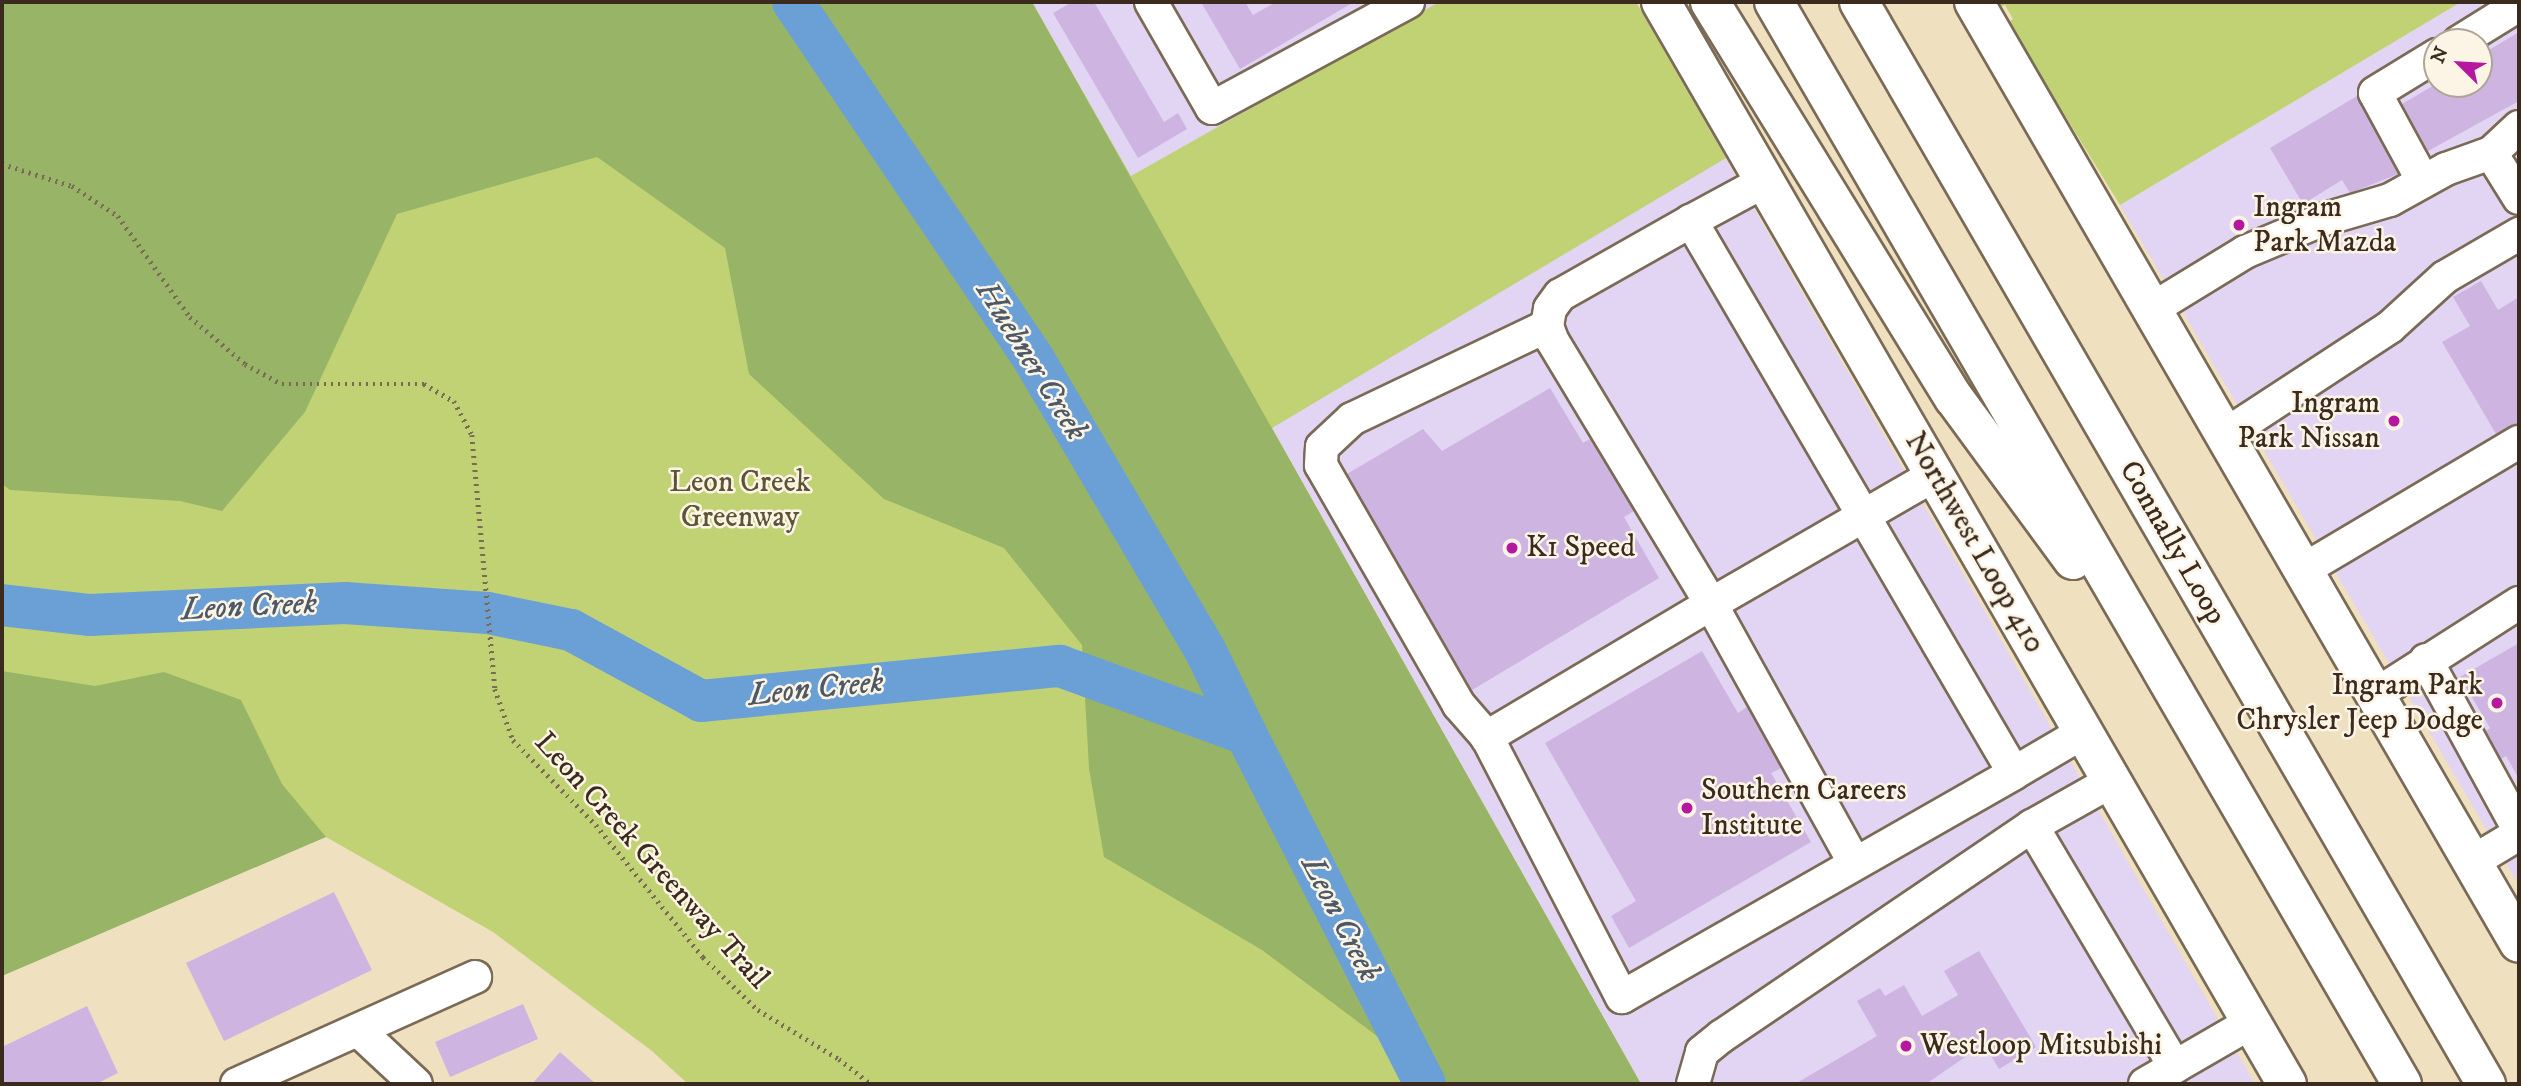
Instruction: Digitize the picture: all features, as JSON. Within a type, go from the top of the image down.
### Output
[{"type":"main road","name":"Northwest Loop 410","points":[[1661,2],[2287,1084]]},
{"type":"main road","points":[[1710,2],[1954,398],[2190,719]]},
{"type":"main road","points":[[1774,2],[2402,1084]]},
{"type":"main road","name":"Connally Loop","points":[[1858,2],[2486,1084]]},
{"type":"main road","points":[[1974,2],[2519,943]]},
{"type":"lane","points":[[1151,2],[1212,108],[1408,2]]},
{"type":"lane","points":[[2482,28],[2519,5]]},
{"type":"lane","points":[[2423,64],[2375,93],[2423,181]]},
{"type":"lane","points":[[2152,309],[2245,252],[2322,220],[2390,200],[2423,181],[2491,153],[2519,127]]},
{"type":"lane","points":[[2491,153],[2519,198]]},
{"type":"lane","points":[[1765,181],[1560,295],[1550,309],[1547,326],[1552,340],[1711,604],[1854,862]]},
{"type":"lane","points":[[1691,221],[2014,773]]},
{"type":"lane","points":[[2225,435],[2379,334],[2445,276],[2519,234]]},
{"type":"lane","points":[[1547,326],[1352,419],[1322,447],[1321,465],[1459,705],[1487,737],[1622,997],[2084,732]]},
{"type":"lane","points":[[2303,570],[2519,442]]},
{"type":"lane","points":[[1487,737],[1934,475]]},
{"type":"lane","points":[[2375,695],[2519,603]]},
{"type":"lane","points":[[2426,660],[2519,832],[2472,862]]},
{"type":"lane","points":[[1693,1084],[1702,1052],[1722,1036],[2032,826],[2112,781]]},
{"type":"lane","points":[[2032,826],[2175,1067]]},
{"type":"lane","points":[[237,1084],[475,977]]},
{"type":"lane","points":[[2145,1084],[2252,1022]]},
{"type":"lane","points":[[358,1030],[416,1084]]},
{"type":"path","name":"Leon Creek Greenway Trail","points":[[2,164],[72,186],[118,216],[190,317],[245,364],[282,384],[424,384],[454,401],[472,435],[495,689],[513,740],[596,825],[703,957],[758,1010],[839,1059],[871,1084]]},
{"type":"shaded area","points":[[1032,2],[1636,2],[2255,1084],[1641,1084]]},
{"type":"shaded area","points":[[2461,2],[2519,2],[2519,885],[2120,205]]},
{"type":"green space","name":"Leon Creek Greenway","points":[[2,2],[1032,2],[1131,176],[1439,2],[1636,2],[1726,158],[1272,428],[1641,1084],[688,1084],[652,1051],[493,932],[326,837],[2,717]]},
{"type":"green space","points":[[2,2],[1032,2],[1641,1084],[1441,1084],[1262,950],[1104,857],[1089,768],[1082,645],[1004,548],[884,499],[749,374],[725,248],[597,157],[397,214],[305,412],[222,511],[180,501],[10,490],[2,484]]},
{"type":"green space","points":[[1997,2],[2461,2],[2120,205],[2008,23],[2013,19],[2005,5],[2000,7]]},
{"type":"green space","points":[[2,671],[95,686],[164,672],[241,700],[282,784],[326,837],[2,976]]},
{"type":"building","points":[[1072,2],[1094,2],[1164,122],[1178,113],[1187,129],[1138,158],[1053,13]]},
{"type":"building","points":[[1201,2],[1245,2],[1253,15],[1276,2],[1354,2],[1240,69]]},
{"type":"building","points":[[2519,32],[2519,101],[2428,151],[2402,104],[2423,92],[2423,98],[2493,98],[2493,48]]},
{"type":"building","points":[[2357,96],[2398,174],[2350,193],[2342,180],[2303,204],[2270,148]]},
{"type":"building","points":[[2481,281],[2498,310],[2519,297],[2519,424],[2496,434],[2442,342],[2470,326],[2453,297]]},
{"type":"building","name":"K1 Speed","points":[[1550,388],[1583,443],[1590,439],[1634,511],[1624,517],[1659,578],[1472,690],[1347,474],[1423,429],[1442,451]]},
{"type":"building","name":"Ingram Park Chrysler Jeep Dodge","points":[[2519,643],[2519,779],[2506,756],[2501,759],[2486,731],[2490,728],[2460,677]]},
{"type":"building","name":"Southern Careers Institute","points":[[1702,651],[1738,713],[1747,707],[1781,768],[1771,773],[1811,842],[1629,948],[1611,916],[1636,901],[1545,743]]},
{"type":"building","points":[[334,892],[372,970],[224,1041],[186,963]]},
{"type":"building","points":[[1979,951],[2036,1047],[1999,1069],[1984,1044],[1926,1084],[1795,1084],[1877,1036],[1857,1001],[1880,988],[1885,996],[1904,985],[1922,1016],[1958,995],[1944,971]]},
{"type":"building","points":[[523,1004],[538,1039],[450,1077],[435,1042]]},
{"type":"building","points":[[87,1006],[118,1073],[96,1084],[2,1084],[2,1047]]},
{"type":"building","points":[[560,1052],[596,1084],[532,1084]]},
{"type":"waterway","name":"Huebner Creek","points":[[793,2],[1033,358],[1206,652],[1246,734]]},
{"type":"waterway","name":"Leon Creek","points":[[2,605],[90,615],[345,603],[488,613],[571,630],[701,701],[1060,666],[1246,734],[1425,1084]]},
{"type":"place","name":"Ingram Park Mazda","points":[[2239,225]]},
{"type":"place","name":"Ingram Park Nissan","points":[[2394,421]]},
{"type":"place","name":"K1 Speed","points":[[1512,548]]},
{"type":"place","name":"Ingram Park Chrysler Jeep Dodge","points":[[2497,703]]},
{"type":"place","name":"Southern Careers Institute","points":[[1687,808]]},
{"type":"place","name":"Westloop Mitsubishi","points":[[1906,1046]]}]
